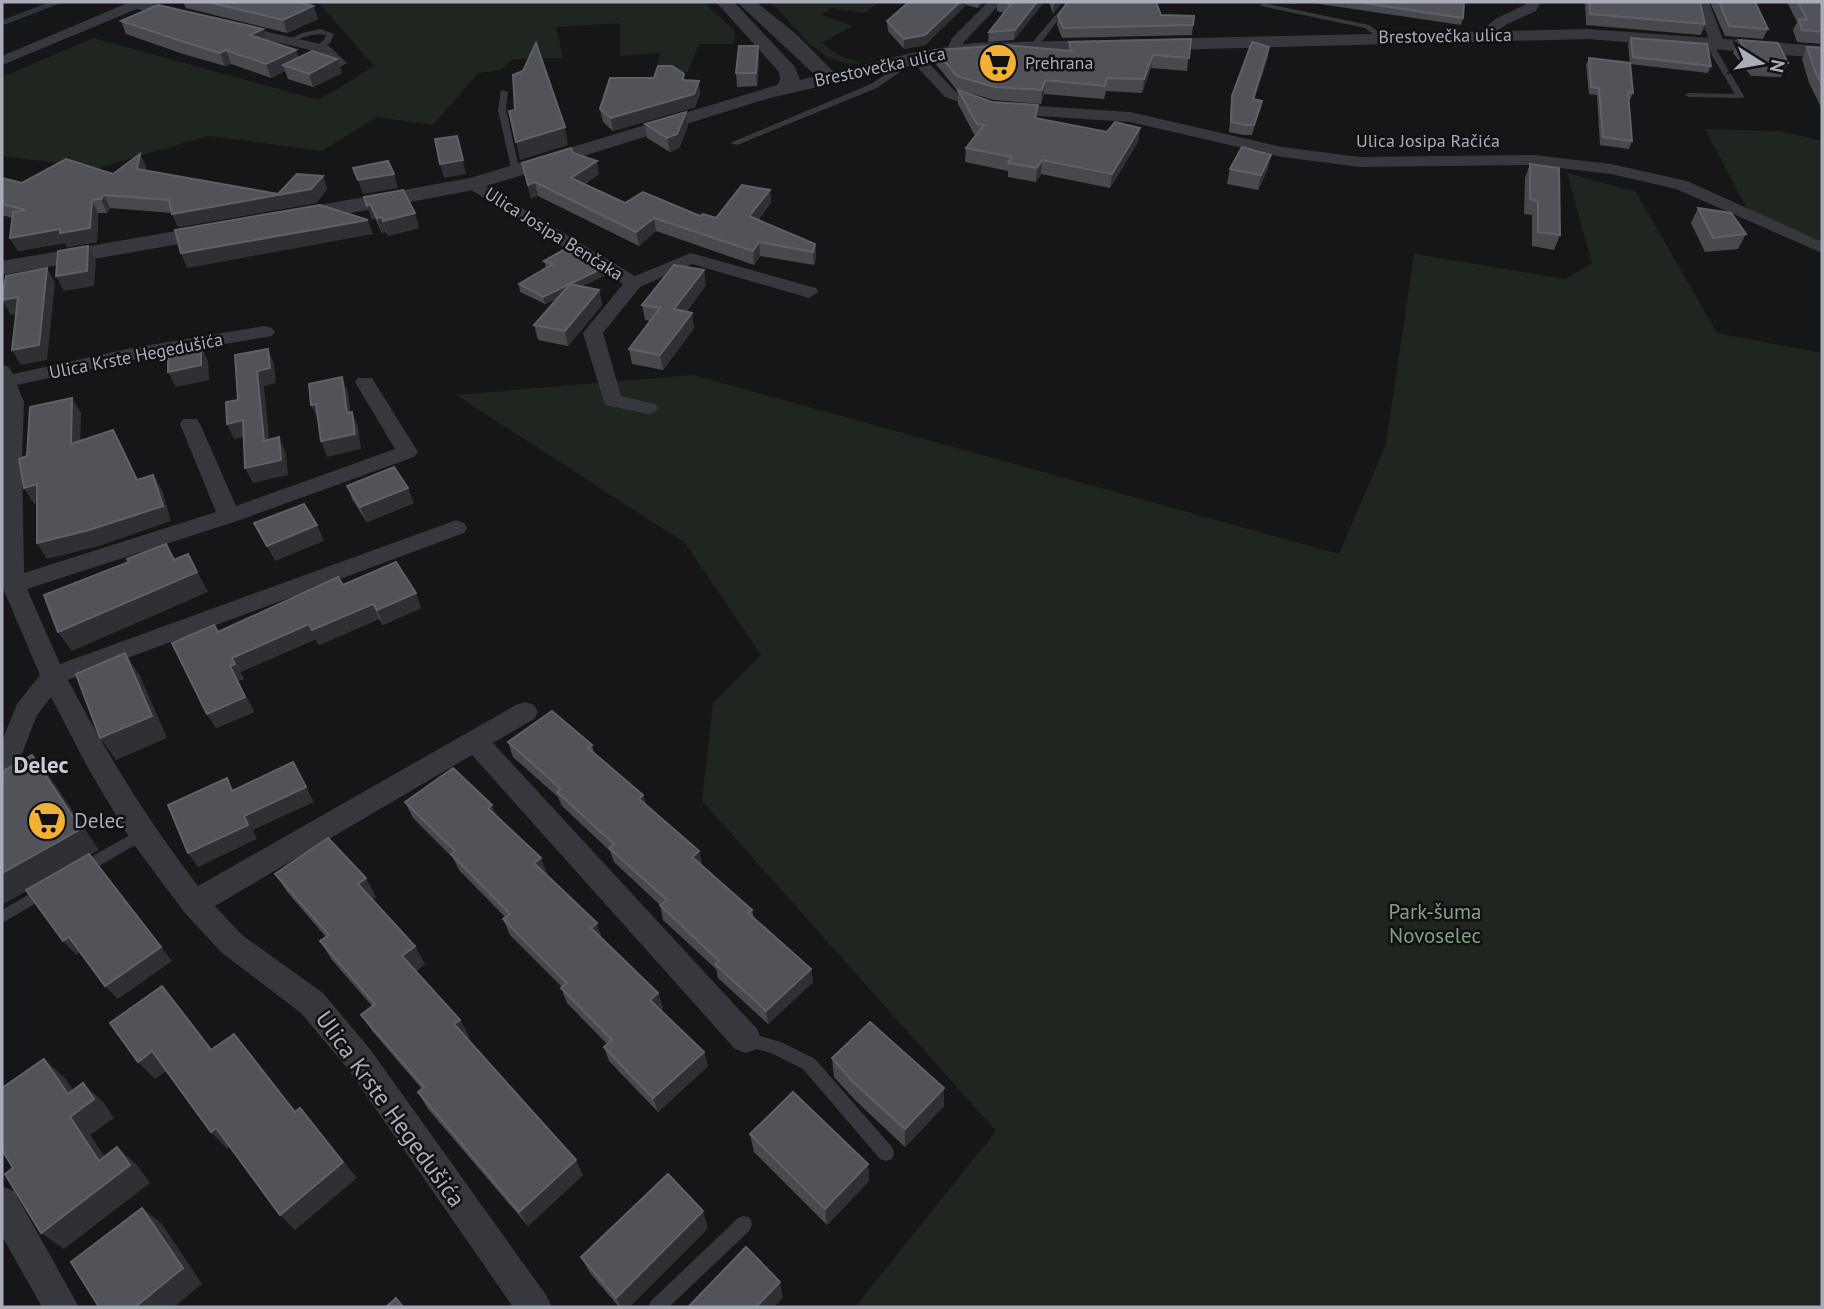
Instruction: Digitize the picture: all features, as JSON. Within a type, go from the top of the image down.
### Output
[{"type":"street","points":[[725,2],[743,9],[804,71],[826,79]]},
{"type":"street","points":[[953,51],[957,41],[995,2]]},
{"type":"street","points":[[1481,36],[1502,21],[1531,8],[1531,2]]},
{"type":"street","points":[[1702,2],[1713,44]]},
{"type":"street","points":[[2,61],[138,3],[198,20]]},
{"type":"street","points":[[743,9],[747,29],[788,71],[790,80],[784,89]]},
{"type":"street","points":[[224,26],[318,48],[331,53],[340,63]]},
{"type":"street","name":"Brestovečka ulica","points":[[270,221],[474,184],[784,89],[953,51],[1382,37],[1588,34],[1822,52]]},
{"type":"street","name":"Ulica Josipa Račića","points":[[916,58],[950,94],[992,108],[1139,118],[1282,152],[1324,158],[1395,163],[1534,160],[1570,163],[1638,175],[1699,191],[1822,248]]},
{"type":"street","name":"Ulica Josipa Benčaka","points":[[474,184],[634,284]]},
{"type":"street","points":[[2,268],[230,229]]},
{"type":"street","name":"Ulica Josipa Benčaka","points":[[648,408],[612,401],[593,333],[634,284],[691,258],[809,292]]},
{"type":"street","name":"Ulica Krste Hegedušića","points":[[265,332],[4,376],[14,402],[6,461],[13,601],[98,763],[142,834],[194,903],[232,944],[312,1003],[351,1049],[534,1307]]},
{"type":"street","points":[[13,601],[229,516],[407,452],[365,383]]},
{"type":"street","points":[[190,424],[229,516]]},
{"type":"street","points":[[2,774],[26,711],[53,677],[456,528]]},
{"type":"street","points":[[194,903],[525,712]]},
{"type":"street","points":[[475,741],[746,1039]]},
{"type":"street","points":[[2,1202],[61,1307]]},
{"type":"lane","points":[[1263,5],[1367,26],[1382,37]]},
{"type":"lane","points":[[1033,47],[1066,6]]},
{"type":"lane","points":[[1689,95],[1740,96],[1713,44]]},
{"type":"lane","points":[[734,143],[874,86],[916,58]]},
{"type":"lane","points":[[504,92],[502,110],[516,172]]},
{"type":"lane","points":[[2,917],[142,834]]},
{"type":"lane","points":[[746,1039],[776,1047],[809,1064],[886,1153]]},
{"type":"lane","points":[[657,1307],[744,1224]]},
{"type":"green space","points":[[318,2],[704,2],[735,31],[734,44],[699,44],[688,72],[657,74],[659,53],[620,56],[620,23],[556,27],[563,58],[513,59],[501,70],[478,73],[433,125],[377,117],[322,151],[208,136],[98,168],[2,156],[2,77],[93,38],[319,100],[374,66]]},
{"type":"green space","points":[[770,2],[879,2],[864,13],[831,8],[821,15],[853,26],[822,43],[840,56],[862,63],[833,60],[821,53]]},
{"type":"green space","points":[[1705,129],[1781,131],[1822,141],[1822,244],[1749,213]]},
{"type":"green space","name":"Park-šuma Novoselec","points":[[1567,173],[1636,192],[1717,333],[1822,353],[1822,1307],[855,1307],[996,1131],[702,801],[713,703],[761,655],[685,543],[456,395],[693,375],[1339,554],[1386,444],[1414,254],[1565,279],[1592,263]]},
{"type":"building","points":[[208,2],[300,2],[313,6],[283,20]]},
{"type":"building","points":[[909,2],[960,2],[925,35],[904,39],[887,21]]},
{"type":"building","points":[[998,2],[1037,2],[1015,30],[989,32],[1011,4]]},
{"type":"building","points":[[1068,2],[1156,2],[1161,15],[1194,16],[1193,25],[1063,28],[1058,16]]},
{"type":"building","points":[[1357,2],[1464,2],[1463,18]]},
{"type":"building","points":[[1589,2],[1700,2],[1705,24],[1590,14]]},
{"type":"building","points":[[1719,2],[1755,2],[1768,29],[1729,26]]},
{"type":"building","points":[[1798,2],[1822,2],[1822,32],[1802,30],[1799,19],[1807,20]]},
{"type":"building","points":[[158,5],[263,29],[250,35],[296,50],[266,64],[226,50],[220,53],[121,21]]},
{"type":"building","points":[[1631,38],[1707,44],[1711,66],[1633,57]]},
{"type":"building","points":[[1191,39],[1189,58],[1153,55],[1144,79],[1107,78],[1105,86],[1045,80],[1042,90],[995,87],[957,76],[935,50],[1005,45],[1072,51],[1069,42]]},
{"type":"building","points":[[1739,40],[1778,43],[1788,63],[1757,63]]},
{"type":"building","points":[[1252,42],[1269,47],[1253,99],[1262,101],[1254,125],[1245,125],[1231,122],[1232,96]]},
{"type":"building","points":[[536,43],[565,127],[516,142],[509,111],[515,110],[513,75],[523,71]]},
{"type":"building","points":[[739,46],[758,46],[756,73],[736,73]]},
{"type":"building","points":[[1807,47],[1822,48],[1822,85],[1815,71]]},
{"type":"building","points":[[312,51],[337,59],[309,74],[283,65]]},
{"type":"building","points":[[1589,58],[1630,63],[1633,93],[1628,92],[1632,141],[1603,137],[1599,88],[1591,87]]},
{"type":"building","points":[[658,66],[672,66],[684,74],[682,80],[699,81],[694,94],[611,118],[600,109],[610,78],[654,78]]},
{"type":"building","points":[[958,90],[992,102],[1038,105],[1035,118],[1107,132],[1115,122],[1140,128],[1112,174],[1042,160],[1037,168],[1008,163],[1012,157],[966,148],[984,125],[977,124]]},
{"type":"building","points":[[686,112],[677,134],[667,138],[645,124]]},
{"type":"building","points":[[457,136],[463,160],[440,164],[435,139]]},
{"type":"building","points":[[1242,147],[1271,155],[1261,175],[1230,169]]},
{"type":"building","points":[[571,148],[573,153],[597,161],[571,178],[625,203],[643,192],[700,216],[703,214],[716,218],[742,185],[770,190],[749,216],[815,244],[813,252],[759,242],[753,251],[654,218],[636,232],[535,182],[528,185],[522,163]]},
{"type":"building","points":[[140,154],[137,169],[278,194],[297,174],[323,176],[311,189],[172,214],[169,200],[104,195],[101,199],[92,200],[90,228],[60,233],[60,229],[10,238],[13,212],[26,210],[2,204],[2,178],[22,183],[66,159],[113,174]]},
{"type":"building","points":[[388,161],[394,174],[358,180],[353,168]]},
{"type":"building","points":[[1530,164],[1559,168],[1560,235],[1538,232],[1538,201],[1530,199]]},
{"type":"building","points":[[403,190],[415,213],[383,221],[382,217],[377,218],[370,204],[367,206],[364,197]]},
{"type":"building","points":[[320,205],[368,220],[181,253],[175,230]]},
{"type":"building","points":[[1698,208],[1731,213],[1746,234],[1713,238]]},
{"type":"building","points":[[88,246],[87,271],[56,276],[58,251]]},
{"type":"building","points":[[567,248],[603,268],[543,297],[519,284],[553,264],[544,261]]},
{"type":"building","points":[[674,265],[704,270],[674,309],[692,313],[660,355],[629,349],[660,308],[642,305]]},
{"type":"building","points":[[47,268],[39,345],[12,350],[18,297],[2,300],[6,276]]},
{"type":"building","points":[[570,284],[599,290],[565,331],[534,325]]},
{"type":"building","points":[[201,346],[201,365],[168,372],[168,352]]},
{"type":"building","points":[[268,349],[270,368],[257,371],[264,441],[279,437],[281,460],[245,468],[243,420],[227,424],[226,402],[238,400],[235,355]]},
{"type":"building","points":[[342,377],[347,413],[352,412],[355,434],[321,441],[316,404],[311,405],[309,384]]},
{"type":"building","points":[[72,398],[71,444],[113,430],[137,480],[153,475],[163,506],[89,530],[37,543],[37,484],[24,488],[19,459],[27,456],[30,407]]},
{"type":"building","points":[[394,467],[408,488],[360,507],[347,486]]},
{"type":"building","points":[[304,504],[317,525],[267,546],[254,523]]},
{"type":"building","points":[[166,544],[174,560],[188,554],[197,572],[58,632],[44,595],[129,562],[127,559]]},
{"type":"building","points":[[396,562],[416,593],[377,610],[373,604],[312,630],[309,624],[232,658],[235,664],[230,666],[245,697],[207,714],[172,643],[214,625],[218,632],[338,577],[343,585]]},
{"type":"building","points":[[125,653],[152,716],[100,738],[76,674]]},
{"type":"building","points":[[552,711],[592,745],[588,748],[643,795],[639,799],[699,851],[692,857],[752,910],[748,913],[811,969],[766,1011],[715,964],[719,961],[660,905],[667,900],[609,848],[614,844],[557,792],[561,789],[508,742]]},
{"type":"building","points":[[32,755],[81,829],[2,873],[2,779],[5,770]]},
{"type":"building","points":[[293,762],[306,787],[244,816],[248,825],[188,853],[168,805],[227,778],[232,791]]},
{"type":"building","points":[[453,768],[492,805],[488,808],[541,858],[534,863],[597,923],[591,928],[658,993],[650,1000],[704,1052],[653,1098],[604,1047],[612,1040],[561,988],[567,983],[503,919],[510,914],[451,854],[455,851],[405,802]]},
{"type":"building","points":[[328,838],[366,878],[358,884],[415,946],[402,956],[460,1020],[454,1024],[576,1160],[519,1212],[418,1092],[424,1087],[361,1015],[375,1004],[320,941],[329,935],[275,874]]},
{"type":"building","points":[[89,854],[161,947],[105,986],[69,937],[63,941],[26,890]]},
{"type":"building","points":[[162,986],[211,1050],[234,1034],[295,1112],[300,1108],[343,1162],[280,1215],[216,1128],[211,1132],[152,1051],[138,1062],[110,1023]]},
{"type":"building","points":[[870,1022],[944,1088],[905,1129],[853,1082],[832,1058]]},
{"type":"building","points":[[44,1059],[68,1094],[83,1083],[94,1099],[70,1117],[99,1161],[117,1147],[130,1165],[41,1233],[5,1174],[13,1168],[2,1150],[2,1088]]},
{"type":"building","points":[[793,1092],[868,1164],[825,1209],[750,1134]]},
{"type":"building","points":[[668,1174],[703,1211],[616,1298],[581,1257]]},
{"type":"building","points":[[142,1208],[183,1268],[135,1307],[99,1307],[71,1262]]},
{"type":"building","points":[[746,1247],[780,1282],[756,1307],[688,1307]]},
{"type":"building","points":[[396,1298],[403,1307],[386,1307]]},
{"type":"waterway","points":[[2,23],[57,2]]},
{"type":"place","name":"Prehrana","points":[[998,63]]},
{"type":"place","name":"Delec","points":[[47,821]]},
{"type":"district","name":"Delec","points":[[41,765]]}]
